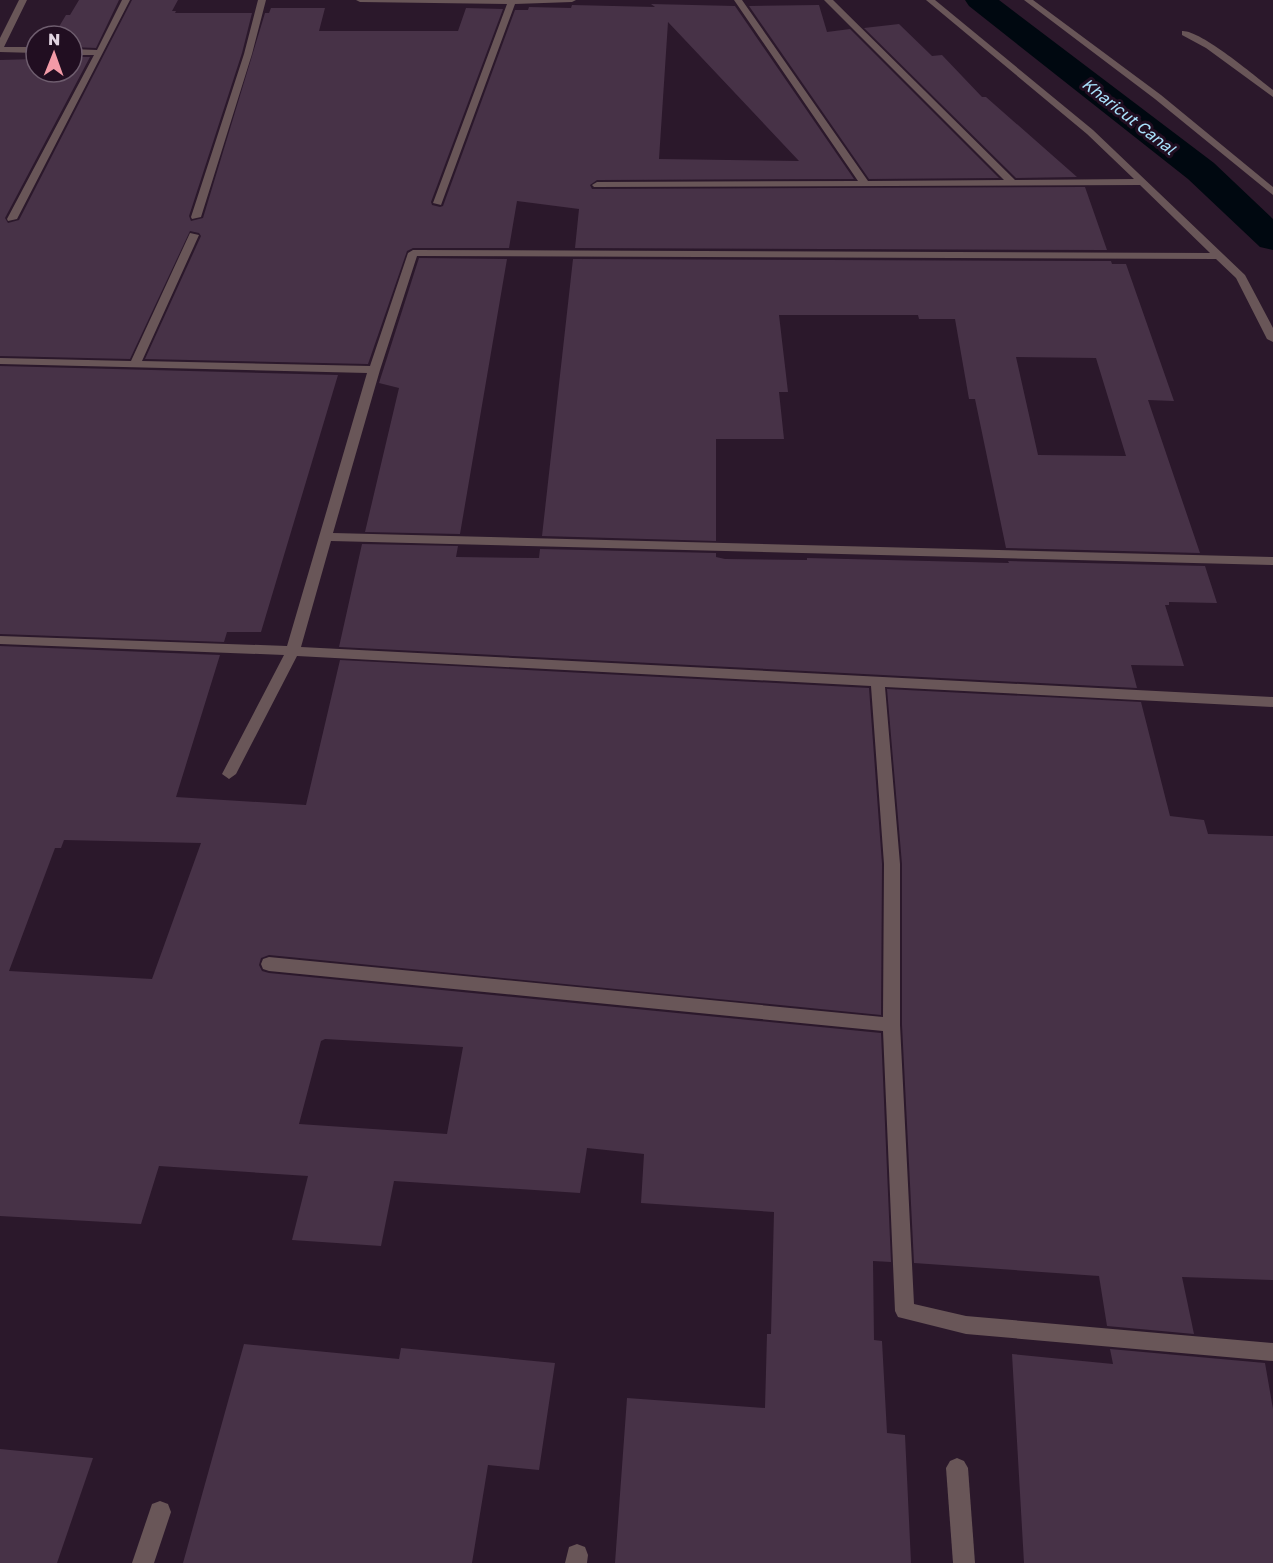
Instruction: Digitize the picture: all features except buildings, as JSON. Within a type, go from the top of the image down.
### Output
[{"type":"street","points":[[23,0],[0,47],[24,49]]},
{"type":"street","points":[[12,219],[126,0]]},
{"type":"street","points":[[196,217],[248,54],[262,0]]},
{"type":"street","points":[[360,0],[512,2],[572,0]]},
{"type":"street","points":[[738,0],[865,183]]},
{"type":"street","points":[[828,0],[1013,183]]},
{"type":"street","points":[[930,0],[1090,132],[1241,277],[1273,339]]},
{"type":"street","points":[[1028,0],[1158,97],[1273,192]]},
{"type":"street","points":[[438,204],[512,2]]},
{"type":"street","points":[[1185,33],[1209,46],[1273,94]]},
{"type":"street","points":[[84,52],[99,52]]},
{"type":"street","points":[[597,185],[1142,182]]},
{"type":"street","points":[[135,364],[194,235]]},
{"type":"street","points":[[230,774],[293,651],[374,370],[413,253],[1219,256]]},
{"type":"street","points":[[0,361],[374,370]]},
{"type":"street","points":[[326,537],[1273,561]]},
{"type":"street","points":[[0,640],[293,651],[1273,702]]},
{"type":"street","points":[[878,683],[892,864],[891,1025],[905,1311],[966,1325],[1273,1352]]},
{"type":"street","points":[[269,964],[891,1025]]},
{"type":"street","points":[[957,1468],[964,1563]]},
{"type":"street","points":[[143,1563],[160,1512]]},
{"type":"waterway","name":"Kharicut Canal","points":[[980,0],[1201,171],[1273,239]]}]
